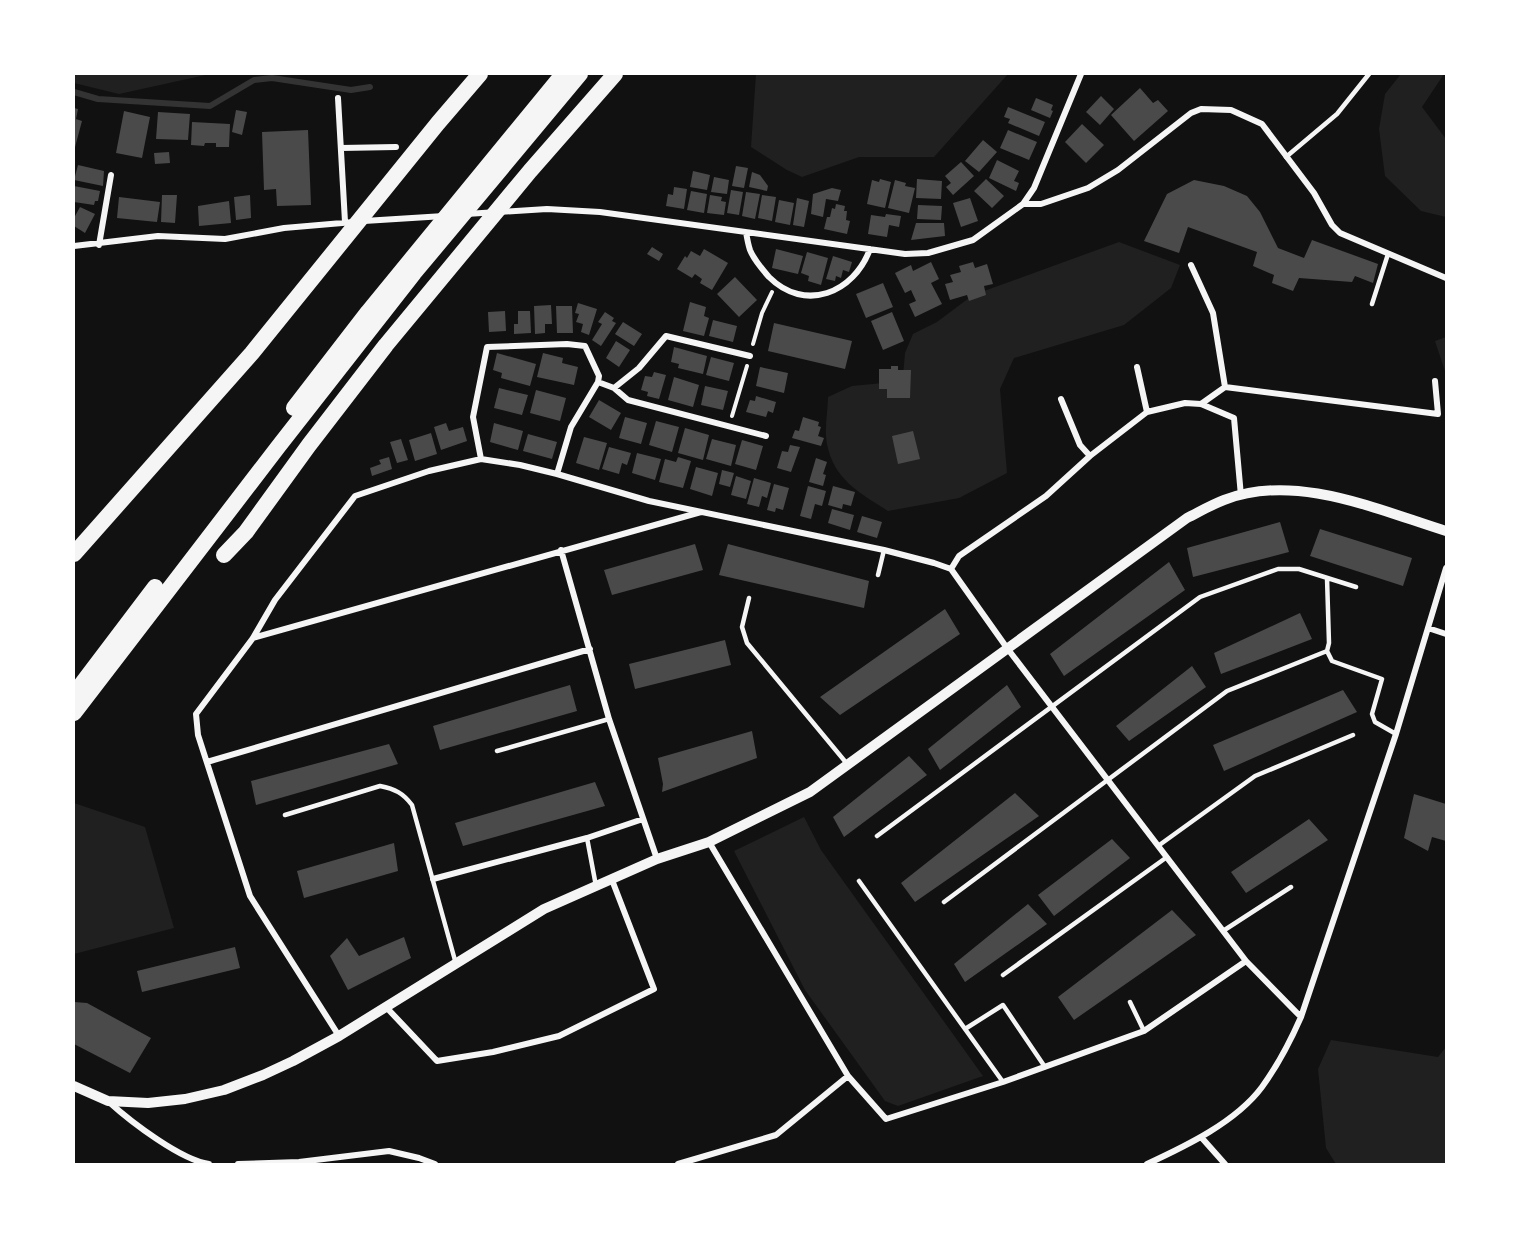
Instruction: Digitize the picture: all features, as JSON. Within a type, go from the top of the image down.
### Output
[{"type":"highway","points":[[74,554],[252,353],[480,74]]},
{"type":"highway","points":[[74,694],[408,272],[490,172],[563,74]]},
{"type":"highway","points":[[490,172],[580,74]]},
{"type":"highway","points":[[224,555],[246,532],[380,352],[530,171],[615,74]]},
{"type":"highway","points":[[74,713],[278,447],[408,272]]},
{"type":"street","points":[[74,246],[99,245],[158,236],[225,239],[284,228],[345,222],[547,209],[600,212],[905,254],[928,253],[973,240],[1023,204],[1034,188],[1081,74]]},
{"type":"street","points":[[338,98],[345,222]]},
{"type":"street","points":[[1023,204],[1041,204],[1088,188],[1118,170],[1191,113],[1201,109],[1231,110],[1262,124],[1314,193],[1332,225],[1340,233],[1446,279]]},
{"type":"street","points":[[341,148],[396,147]]},
{"type":"street","points":[[99,245],[111,175]]},
{"type":"street","points":[[746,231],[750,251],[760,268],[776,283],[788,290],[806,295],[824,295],[847,284],[864,265],[870,249]]},
{"type":"street","points":[[1191,265],[1213,313],[1225,387]]},
{"type":"street","points":[[614,388],[639,368],[666,336],[750,356]]},
{"type":"street","points":[[481,459],[472,417],[487,347],[567,344],[585,346],[599,376],[598,382],[571,427],[557,474]]},
{"type":"street","points":[[1137,367],[1147,412]]},
{"type":"street","points":[[1201,404],[1225,387],[1438,414],[1435,381]]},
{"type":"street","points":[[598,382],[614,388],[628,400],[766,436]]},
{"type":"street","points":[[1061,399],[1080,445],[1090,456]]},
{"type":"street","points":[[951,569],[959,556],[1046,496],[1090,456],[1147,412],[1185,402],[1201,404],[1234,418],[1241,496]]},
{"type":"street","points":[[339,1036],[250,896],[198,735],[196,714],[253,638],[275,600],[355,496],[429,471],[481,459],[557,474],[649,501],[884,550],[951,569],[1007,648],[1246,961],[1300,1017]]},
{"type":"street","points":[[108,1101],[148,1103],[185,1099],[224,1090],[263,1075],[339,1036],[544,909],[657,859],[709,842],[810,792],[1187,518],[1225,499],[1261,491],[1297,490],[1329,495],[1446,531]]},
{"type":"street","points":[[253,638],[705,511]]},
{"type":"street","points":[[561,550],[609,719],[657,859]]},
{"type":"street","points":[[1147,1164],[1201,1137],[1230,1118],[1261,1089],[1286,1050],[1300,1017],[1396,734],[1446,568]]},
{"type":"street","points":[[1428,628],[1446,634]]},
{"type":"street","points":[[207,762],[590,649]]},
{"type":"street","points":[[433,879],[587,838],[643,819]]},
{"type":"street","points":[[709,842],[848,1076],[886,1119],[1003,1082],[1144,1031],[1246,961]]},
{"type":"street","points":[[386,1007],[437,1061],[493,1052],[559,1036],[654,989],[612,880]]},
{"type":"street","points":[[678,1164],[776,1135],[848,1076]]},
{"type":"street","points":[[74,1086],[108,1101],[131,1121],[196,1162],[209,1164]]},
{"type":"street","points":[[1201,1137],[1225,1164]]},
{"type":"street","points":[[238,1164],[299,1162],[389,1151],[435,1164]]},
{"type":"lane","points":[[1286,157],[1337,114],[1369,74]]},
{"type":"lane","points":[[1372,304],[1388,254]]},
{"type":"lane","points":[[878,575],[884,550]]},
{"type":"lane","points":[[877,836],[1200,597],[1278,569],[1299,569],[1356,587]]},
{"type":"lane","points":[[1327,578],[1329,642],[1327,651],[1332,661],[1382,679],[1372,714],[1376,722],[1396,734]]},
{"type":"lane","points":[[749,598],[742,627],[747,643],[848,765]]},
{"type":"lane","points":[[944,902],[1227,691],[1327,651]]},
{"type":"lane","points":[[497,751],[609,719]]},
{"type":"lane","points":[[1158,846],[1255,776],[1353,735]]},
{"type":"lane","points":[[285,815],[380,786],[393,788],[403,793],[412,805],[456,964]]},
{"type":"lane","points":[[587,838],[596,886]]},
{"type":"lane","points":[[1003,975],[1167,857]]},
{"type":"lane","points":[[860,881],[1003,1082]]},
{"type":"lane","points":[[1223,931],[1292,888]]},
{"type":"lane","points":[[1130,1002],[1144,1031]]},
{"type":"lane","points":[[965,1029],[1003,1005],[1045,1067]]},
{"type":"shaded area","points":[[74,74],[210,74],[119,94],[74,83]]},
{"type":"shaded area","points":[[756,74],[1008,74],[934,157],[859,157],[802,177],[751,147]]},
{"type":"shaded area","points":[[1401,74],[1444,74],[1422,107],[1446,139],[1446,217],[1421,211],[1385,176],[1379,129],[1385,94]]},
{"type":"shaded area","points":[[1119,242],[1180,265],[1171,288],[1124,325],[1014,358],[1000,389],[1007,473],[959,498],[888,511],[858,491],[842,476],[830,456],[827,444],[828,397],[852,386],[883,383],[903,376],[905,353],[913,334],[937,322],[973,295]]},
{"type":"shaded area","points":[[1446,337],[1446,374],[1435,341]]},
{"type":"shaded area","points":[[74,803],[145,827],[174,928],[74,954]]},
{"type":"shaded area","points":[[804,817],[821,850],[983,1076],[898,1106],[885,1101],[805,990],[734,851]]},
{"type":"shaded area","points":[[1331,1040],[1438,1057],[1446,1047],[1446,1164],[1336,1164],[1326,1148],[1318,1069]]},
{"type":"building","points":[[1140,88],[1153,103],[1158,100],[1168,111],[1134,141],[1111,115]]},
{"type":"building","points":[[1101,96],[1114,109],[1100,125],[1086,112]]},
{"type":"building","points":[[1036,98],[1053,105],[1050,118],[1031,110]]},
{"type":"building","points":[[1008,107],[1045,122],[1039,136],[1008,123],[1010,119],[1004,117]]},
{"type":"building","points":[[74,108],[78,109],[76,119],[82,121],[74,151]]},
{"type":"building","points":[[236,110],[247,112],[242,135],[232,132]]},
{"type":"building","points":[[124,111],[150,117],[142,158],[116,153]]},
{"type":"building","points":[[158,112],[190,114],[188,140],[156,139]]},
{"type":"building","points":[[192,122],[230,124],[229,147],[216,147],[216,143],[205,143],[204,146],[191,145]]},
{"type":"building","points":[[1082,124],[1104,145],[1086,163],[1065,142]]},
{"type":"building","points":[[308,130],[311,205],[277,206],[276,189],[264,190],[262,132]]},
{"type":"building","points":[[1008,130],[1037,142],[1029,160],[1000,148]]},
{"type":"building","points":[[983,140],[997,152],[979,172],[965,161]]},
{"type":"building","points":[[169,152],[170,163],[155,164],[154,153]]},
{"type":"building","points":[[997,160],[1019,171],[1014,181],[1019,183],[1016,191],[989,178]]},
{"type":"building","points":[[961,162],[974,176],[953,195],[946,187],[951,183],[945,176]]},
{"type":"building","points":[[78,165],[104,171],[103,186],[74,180]]},
{"type":"building","points":[[736,166],[748,168],[744,188],[732,186]]},
{"type":"building","points":[[693,171],[710,175],[707,190],[690,187]]},
{"type":"building","points":[[752,172],[760,175],[768,186],[767,191],[749,187]]},
{"type":"building","points":[[714,177],[729,180],[727,194],[711,192]]},
{"type":"building","points":[[880,179],[891,182],[885,208],[867,204],[872,180],[879,182]]},
{"type":"building","points":[[917,179],[942,181],[941,199],[916,198]]},
{"type":"building","points":[[986,179],[1004,196],[992,208],[974,191]]},
{"type":"building","points":[[895,180],[906,183],[905,186],[915,188],[909,213],[888,208]]},
{"type":"building","points":[[1194,180],[1224,186],[1247,196],[1260,212],[1278,248],[1304,258],[1312,240],[1378,264],[1373,283],[1355,276],[1352,282],[1299,278],[1293,291],[1272,283],[1274,275],[1253,266],[1257,252],[1188,227],[1179,253],[1144,241],[1167,194]]},
{"type":"building","points":[[74,186],[100,191],[98,201],[95,201],[94,205],[74,202]]},
{"type":"building","points":[[674,187],[687,189],[684,209],[666,206],[668,194],[673,195]]},
{"type":"building","points":[[832,188],[841,190],[838,201],[826,199],[823,217],[811,214],[813,194]]},
{"type":"building","points":[[731,190],[743,192],[739,215],[727,213]]},
{"type":"building","points":[[691,191],[707,194],[704,213],[687,210]]},
{"type":"building","points":[[746,192],[760,194],[755,219],[742,216]]},
{"type":"building","points":[[162,195],[177,195],[175,223],[161,222]]},
{"type":"building","points":[[250,195],[251,218],[236,220],[234,197]]},
{"type":"building","points":[[710,195],[722,197],[721,201],[726,202],[724,215],[707,213]]},
{"type":"building","points":[[762,195],[776,197],[772,221],[758,218]]},
{"type":"building","points":[[119,197],[160,202],[157,222],[117,218]]},
{"type":"building","points":[[797,198],[809,201],[804,227],[793,225]]},
{"type":"building","points":[[970,198],[978,221],[961,227],[953,203]]},
{"type":"building","points":[[779,200],[794,203],[790,225],[775,222]]},
{"type":"building","points":[[229,201],[231,223],[199,226],[198,206]]},
{"type":"building","points":[[836,204],[845,206],[844,211],[847,211],[846,220],[850,221],[847,234],[824,229],[827,217],[830,217],[832,208],[835,209]]},
{"type":"building","points":[[918,205],[942,206],[941,220],[917,219]]},
{"type":"building","points":[[80,207],[95,214],[85,233],[74,226],[74,218]]},
{"type":"building","points":[[886,214],[901,216],[899,227],[889,225],[887,237],[868,234],[871,215],[885,217]]},
{"type":"building","points":[[916,223],[944,223],[945,236],[911,240]]},
{"type":"building","points":[[652,247],[663,254],[659,261],[647,254]]},
{"type":"building","points":[[704,249],[728,263],[712,290],[700,283],[702,279],[695,274],[692,278],[677,269],[691,251],[700,256]]},
{"type":"building","points":[[776,249],[803,256],[798,274],[772,268]]},
{"type":"building","points":[[807,252],[828,258],[821,285],[808,281],[809,276],[801,273]]},
{"type":"building","points":[[833,256],[852,262],[849,272],[843,270],[841,278],[836,276],[835,281],[826,279]]},
{"type":"building","points":[[931,262],[939,279],[931,283],[942,304],[915,317],[909,304],[916,301],[911,290],[905,293],[895,273],[911,265],[913,271]]},
{"type":"building","points":[[973,262],[975,268],[987,264],[993,284],[984,286],[986,295],[969,301],[967,295],[950,300],[945,284],[953,282],[950,275],[961,272],[959,266]]},
{"type":"building","points":[[735,277],[757,300],[739,317],[717,294]]},
{"type":"building","points":[[883,283],[893,307],[866,318],[856,294]]},
{"type":"building","points":[[690,302],[706,307],[704,316],[709,318],[704,336],[683,331]]},
{"type":"building","points":[[578,303],[597,309],[589,335],[581,332],[583,324],[576,322],[579,314],[575,313]]},
{"type":"building","points":[[551,305],[552,324],[545,324],[545,333],[535,334],[534,306]]},
{"type":"building","points":[[556,306],[572,306],[573,333],[557,333]]},
{"type":"building","points":[[505,311],[506,331],[489,332],[488,312]]},
{"type":"building","points":[[518,311],[530,311],[531,333],[514,334],[514,324],[518,324]]},
{"type":"building","points":[[605,312],[614,318],[612,321],[616,323],[601,346],[592,340],[602,324],[598,322]]},
{"type":"building","points":[[892,312],[904,341],[883,350],[871,321]]},
{"type":"building","points":[[713,320],[737,326],[733,342],[709,336]]},
{"type":"building","points":[[623,322],[642,334],[634,346],[615,334]]},
{"type":"building","points":[[774,323],[852,341],[845,369],[768,351]]},
{"type":"building","points":[[616,341],[630,350],[619,367],[606,358]]},
{"type":"building","points":[[674,347],[707,356],[703,374],[678,368],[679,364],[671,362]]},
{"type":"building","points":[[497,353],[536,364],[530,386],[501,378],[502,373],[493,370]]},
{"type":"building","points":[[543,353],[563,358],[562,363],[578,367],[574,385],[537,377]]},
{"type":"building","points":[[711,357],[734,363],[729,381],[706,375]]},
{"type":"building","points":[[891,366],[898,366],[898,370],[911,370],[910,398],[887,398],[887,389],[879,389],[879,369],[891,369]]},
{"type":"building","points":[[760,367],[788,373],[784,393],[756,386]]},
{"type":"building","points":[[654,372],[666,375],[659,399],[647,396],[648,392],[641,390],[645,376],[652,377]]},
{"type":"building","points":[[674,377],[699,385],[693,407],[668,400]]},
{"type":"building","points":[[705,386],[728,391],[723,410],[701,405]]},
{"type":"building","points":[[499,388],[528,395],[522,415],[494,408]]},
{"type":"building","points":[[536,390],[566,398],[560,421],[530,413]]},
{"type":"building","points":[[756,396],[776,402],[773,413],[768,411],[766,417],[746,412],[750,400],[755,401]]},
{"type":"building","points":[[599,400],[621,413],[611,430],[589,417]]},
{"type":"building","points":[[625,417],[647,423],[641,444],[619,438]]},
{"type":"building","points":[[803,417],[819,422],[818,426],[821,427],[818,436],[824,438],[821,446],[792,438],[795,430],[799,431]]},
{"type":"building","points":[[656,421],[679,427],[672,452],[649,445]]},
{"type":"building","points":[[446,423],[449,431],[463,427],[467,441],[441,450],[434,427]]},
{"type":"building","points":[[494,423],[523,431],[518,450],[490,442]]},
{"type":"building","points":[[685,428],[709,435],[703,460],[678,453]]},
{"type":"building","points":[[913,431],[920,459],[898,464],[892,436]]},
{"type":"building","points":[[431,433],[437,454],[415,461],[409,440]]},
{"type":"building","points":[[528,434],[557,442],[552,459],[523,451]]},
{"type":"building","points":[[584,437],[607,443],[599,470],[576,463]]},
{"type":"building","points":[[401,439],[408,460],[397,463],[390,442]]},
{"type":"building","points":[[712,439],[736,445],[731,466],[706,459]]},
{"type":"building","points":[[742,440],[763,446],[756,470],[735,464]]},
{"type":"building","points":[[790,445],[800,447],[791,472],[777,468],[782,451],[788,452]]},
{"type":"building","points":[[609,447],[631,453],[627,465],[622,463],[619,474],[602,469]]},
{"type":"building","points":[[637,453],[661,459],[655,480],[632,473]]},
{"type":"building","points":[[389,457],[392,469],[372,476],[370,468],[381,464],[379,460]]},
{"type":"building","points":[[678,457],[691,461],[683,488],[659,482],[665,459],[676,462]]},
{"type":"building","points":[[816,458],[827,462],[823,474],[826,475],[823,486],[809,482]]},
{"type":"building","points":[[696,467],[718,473],[712,496],[690,489]]},
{"type":"building","points":[[722,470],[734,473],[730,487],[719,484]]},
{"type":"building","points":[[736,476],[751,481],[746,499],[731,495]]},
{"type":"building","points":[[754,478],[771,483],[767,498],[762,496],[759,507],[747,504]]},
{"type":"building","points":[[774,484],[789,488],[783,510],[776,508],[775,512],[767,510]]},
{"type":"building","points":[[808,486],[826,491],[822,506],[815,504],[811,519],[800,516]]},
{"type":"building","points":[[833,486],[855,492],[851,506],[843,504],[842,509],[828,505]]},
{"type":"building","points":[[832,509],[854,515],[850,530],[828,523]]},
{"type":"building","points":[[862,516],[882,522],[877,538],[857,532]]},
{"type":"building","points":[[1280,522],[1289,552],[1193,577],[1187,548]]},
{"type":"building","points":[[1320,529],[1412,558],[1403,586],[1310,556]]},
{"type":"building","points":[[695,544],[703,570],[612,595],[604,570]]},
{"type":"building","points":[[728,544],[869,581],[864,608],[719,575]]},
{"type":"building","points":[[1169,562],[1185,590],[1064,676],[1050,654]]},
{"type":"building","points":[[945,609],[960,634],[840,715],[820,697]]},
{"type":"building","points":[[1300,613],[1312,639],[1221,674],[1214,653]]},
{"type":"building","points":[[725,640],[731,665],[635,689],[629,664]]},
{"type":"building","points":[[1192,666],[1206,687],[1129,741],[1116,726]]},
{"type":"building","points":[[570,685],[577,711],[440,750],[433,726]]},
{"type":"building","points":[[1007,685],[1021,707],[940,770],[928,749]]},
{"type":"building","points":[[1343,690],[1357,712],[1224,771],[1213,745]]},
{"type":"building","points":[[752,731],[757,758],[662,792],[663,784],[658,758]]},
{"type":"building","points":[[389,744],[398,764],[256,805],[251,781]]},
{"type":"building","points":[[909,756],[927,775],[844,837],[833,817]]},
{"type":"building","points":[[595,782],[605,806],[463,846],[455,823]]},
{"type":"building","points":[[1015,793],[1039,816],[915,902],[901,883]]},
{"type":"building","points":[[1414,794],[1446,804],[1446,841],[1432,837],[1428,851],[1404,838]]},
{"type":"building","points":[[1309,819],[1328,840],[1246,893],[1231,872]]},
{"type":"building","points":[[1112,839],[1130,858],[1054,916],[1038,895]]},
{"type":"building","points":[[394,843],[398,871],[304,898],[297,871]]},
{"type":"building","points":[[1028,904],[1047,924],[965,982],[954,964]]},
{"type":"building","points":[[1172,910],[1196,935],[1074,1020],[1058,997]]},
{"type":"building","points":[[404,937],[411,958],[348,990],[330,956],[347,938],[359,956]]},
{"type":"building","points":[[235,947],[240,968],[142,992],[137,971]]},
{"type":"building","points":[[74,1002],[87,1003],[151,1038],[130,1073],[74,1044]]},
{"type":"waterway","points":[[74,92],[98,99],[210,106],[254,80],[272,78],[351,90],[370,87]]}]
